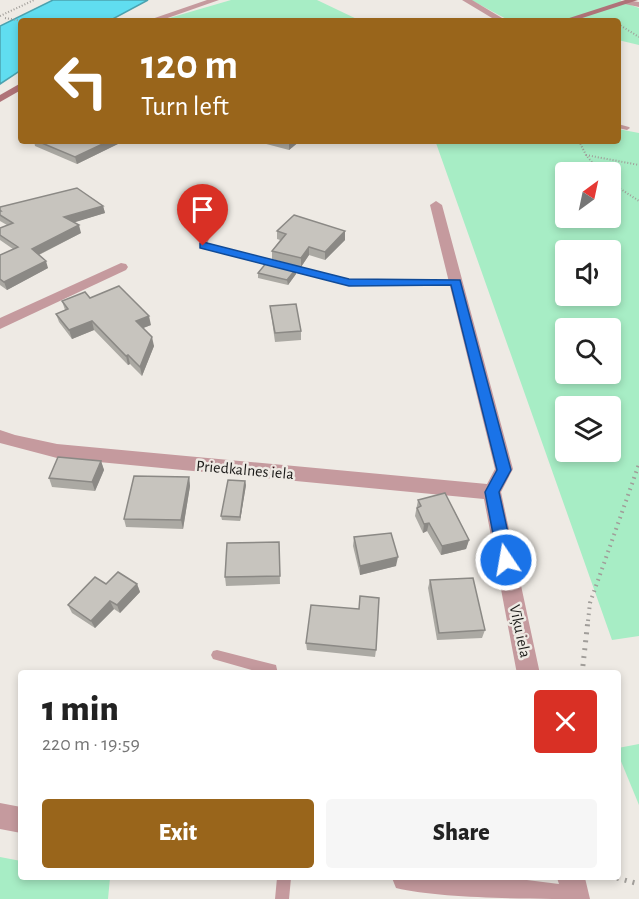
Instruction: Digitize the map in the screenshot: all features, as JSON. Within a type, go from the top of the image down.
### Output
[{"type":"street","points":[[159,18],[215,0]]},
{"type":"street","points":[[466,0],[498,18]]},
{"type":"street","points":[[574,18],[631,1],[639,5]]},
{"type":"street","points":[[0,99],[18,88]]},
{"type":"street","points":[[436,205],[504,470],[492,492]]},
{"type":"street","points":[[0,324],[120,267]]},
{"type":"street","name":"Priedkalnes iela","points":[[0,436],[11,441],[57,451],[492,492]]},
{"type":"street","name":"Vīķu iela","points":[[492,492],[529,670]]},
{"type":"street","points":[[0,816],[18,819]]},
{"type":"street","points":[[422,880],[570,899]]},
{"type":"street","points":[[571,880],[576,899]]},
{"type":"lane","points":[[621,127],[627,128]]},
{"type":"lane","points":[[218,201],[203,246],[349,283],[456,282]]},
{"type":"lane","points":[[217,655],[272,670]]},
{"type":"lane","points":[[282,899],[284,880]]},
{"type":"path","points":[[0,16],[34,0]]},
{"type":"path","points":[[5,18],[18,20]]},
{"type":"path","points":[[621,26],[639,37]]},
{"type":"path","points":[[580,144],[592,162]]},
{"type":"path","points":[[586,155],[639,165]]},
{"type":"path","points":[[621,189],[639,201]]},
{"type":"path","points":[[582,670],[590,603],[639,465]]},
{"type":"path","points":[[621,879],[639,884]]},
{"type":"green space","points":[[231,0],[317,0],[355,18],[169,18]]},
{"type":"green space","points":[[471,0],[622,0],[620,1],[639,8],[639,45],[621,41],[621,18],[504,18]]},
{"type":"green space","points":[[621,130],[639,133],[639,636],[612,640],[436,144],[621,144]]},
{"type":"green space","points":[[639,744],[639,805],[621,761],[621,747]]},
{"type":"green space","points":[[0,857],[18,860],[18,880],[110,880],[108,899],[0,899]]},
{"type":"water","points":[[53,0],[148,0],[115,18],[18,18],[18,72],[0,84],[0,26]]},
{"type":"building","points":[[44,144],[103,144],[75,157]]},
{"type":"building","points":[[77,188],[103,206],[64,217],[79,225],[32,249],[46,261],[4,282],[0,279],[0,255],[18,247],[0,235],[0,228],[13,223],[0,215],[0,207]]},
{"type":"building","points":[[294,215],[345,231],[325,252],[309,247],[301,258],[272,251],[286,234],[277,231]]},
{"type":"building","points":[[267,262],[296,269],[287,280],[258,273]]},
{"type":"building","points":[[119,286],[149,316],[136,321],[152,337],[140,367],[92,321],[69,330],[56,314],[68,309],[62,301],[85,292],[90,298]]},
{"type":"building","points":[[296,304],[301,331],[275,333],[270,306]]},
{"type":"building","points":[[58,457],[101,461],[92,482],[49,478]]},
{"type":"building","points":[[134,476],[189,477],[181,520],[124,519]]},
{"type":"building","points":[[228,480],[245,481],[240,517],[221,516]]},
{"type":"building","points":[[445,493],[469,540],[442,546],[429,523],[424,524],[417,508],[421,506],[418,500]]},
{"type":"building","points":[[391,533],[398,557],[360,566],[354,537]]},
{"type":"building","points":[[279,542],[280,576],[225,577],[227,543]]},
{"type":"building","points":[[118,572],[137,584],[117,605],[110,601],[91,621],[68,605],[95,577],[106,584]]},
{"type":"building","points":[[473,578],[485,630],[439,633],[430,580]]},
{"type":"building","points":[[360,596],[379,598],[376,650],[306,643],[311,605],[359,609]]},
{"type":"route","points":[[203,246],[349,283],[456,282],[504,470],[492,492],[506,560]]}]
